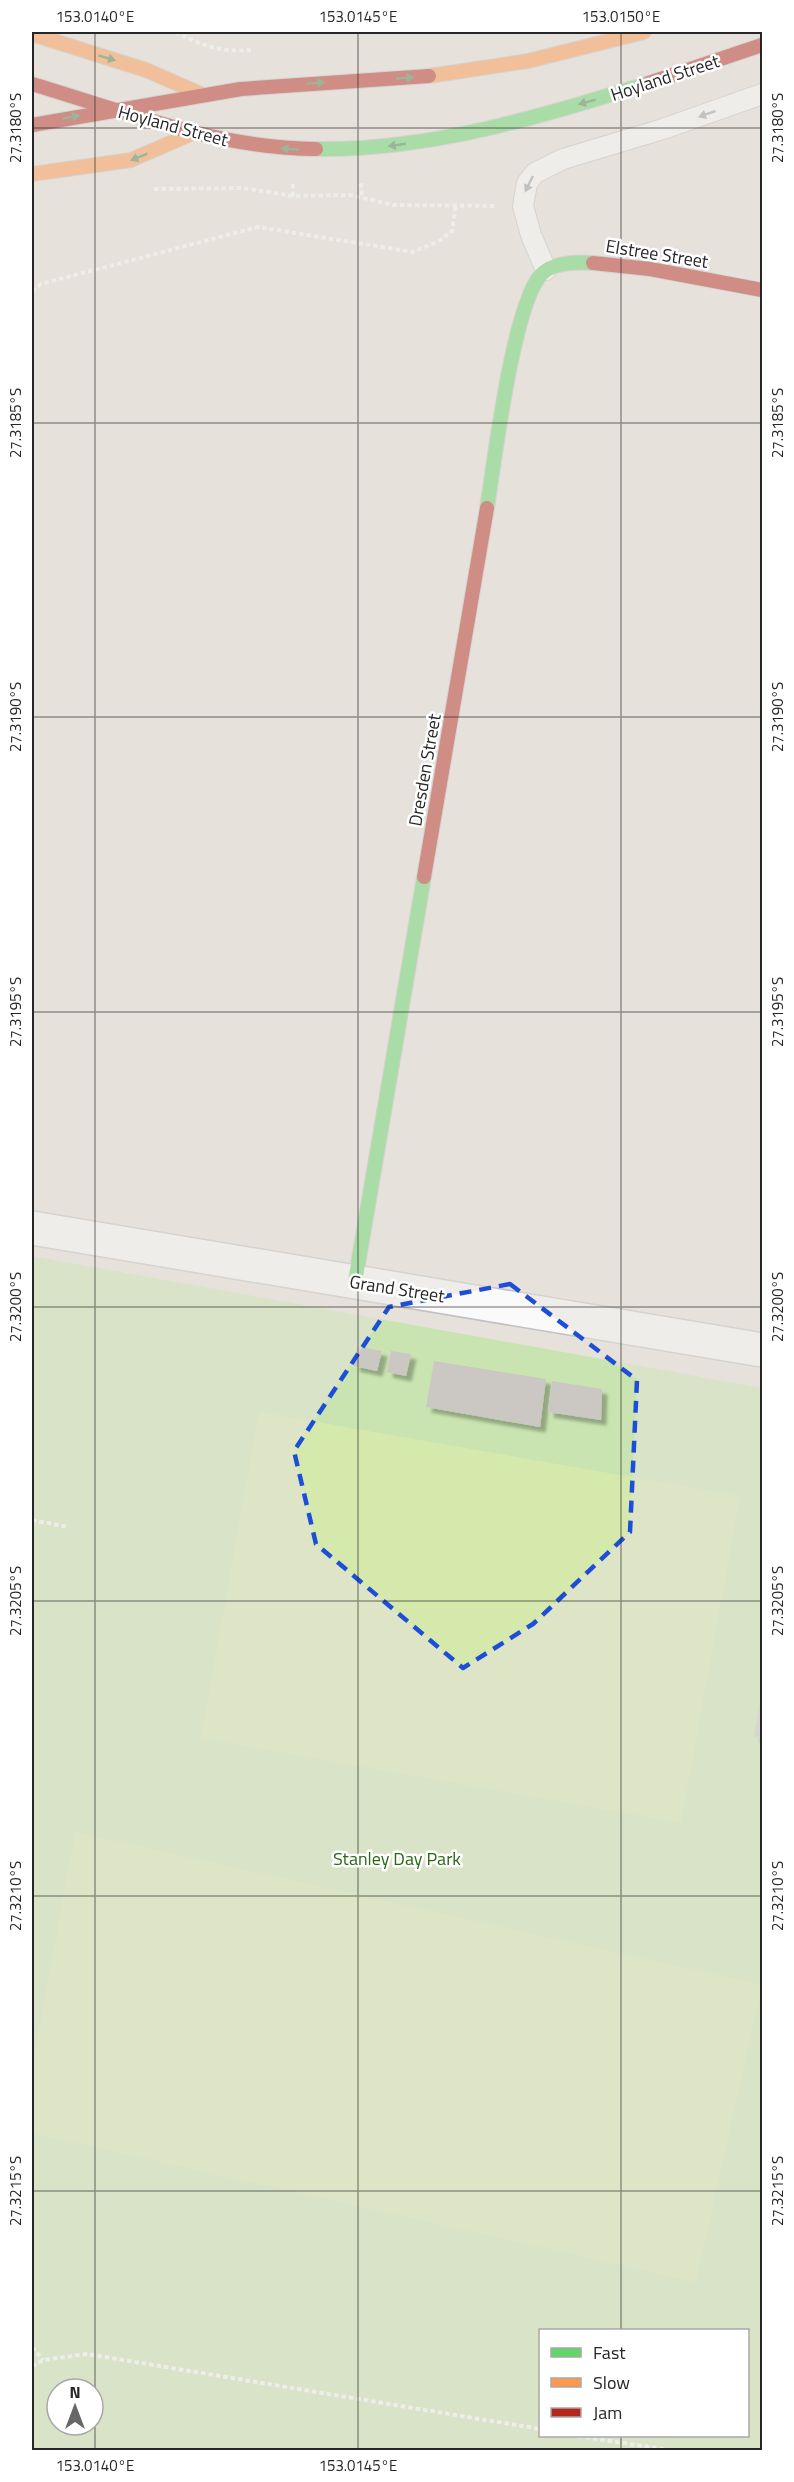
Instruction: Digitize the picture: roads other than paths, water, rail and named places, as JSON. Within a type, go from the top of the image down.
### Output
[{"type":"main road","name":"Hoyland Street","points":[[110,109],[243,88],[407,78],[481,69],[543,58],[644,32]]},
{"type":"main road","points":[[32,34],[146,70],[201,94]]},
{"type":"main road","name":"Hoyland Street","points":[[110,109],[193,133],[243,144],[296,150],[382,147],[421,142],[596,100],[688,72],[762,45]]},
{"type":"main road","points":[[32,84],[110,109]]},
{"type":"main road","points":[[32,124],[110,109]]},
{"type":"main road","points":[[32,174],[131,160],[193,133]]},
{"type":"main road","name":"Elstree Street","points":[[546,270],[559,265],[589,262],[762,290]]},
{"type":"main road","name":"Dresden Street","points":[[355,1282],[519,325],[527,299],[536,281],[546,270]]},
{"type":"street","name":"Grand Street","points":[[32,1228],[762,1350]]},
{"type":"lane","points":[[546,270],[531,235],[523,206],[527,183],[535,173],[547,166],[762,94]]},
{"type":"park label","name":"Stanley Day Park","points":[[397,1859]]}]
